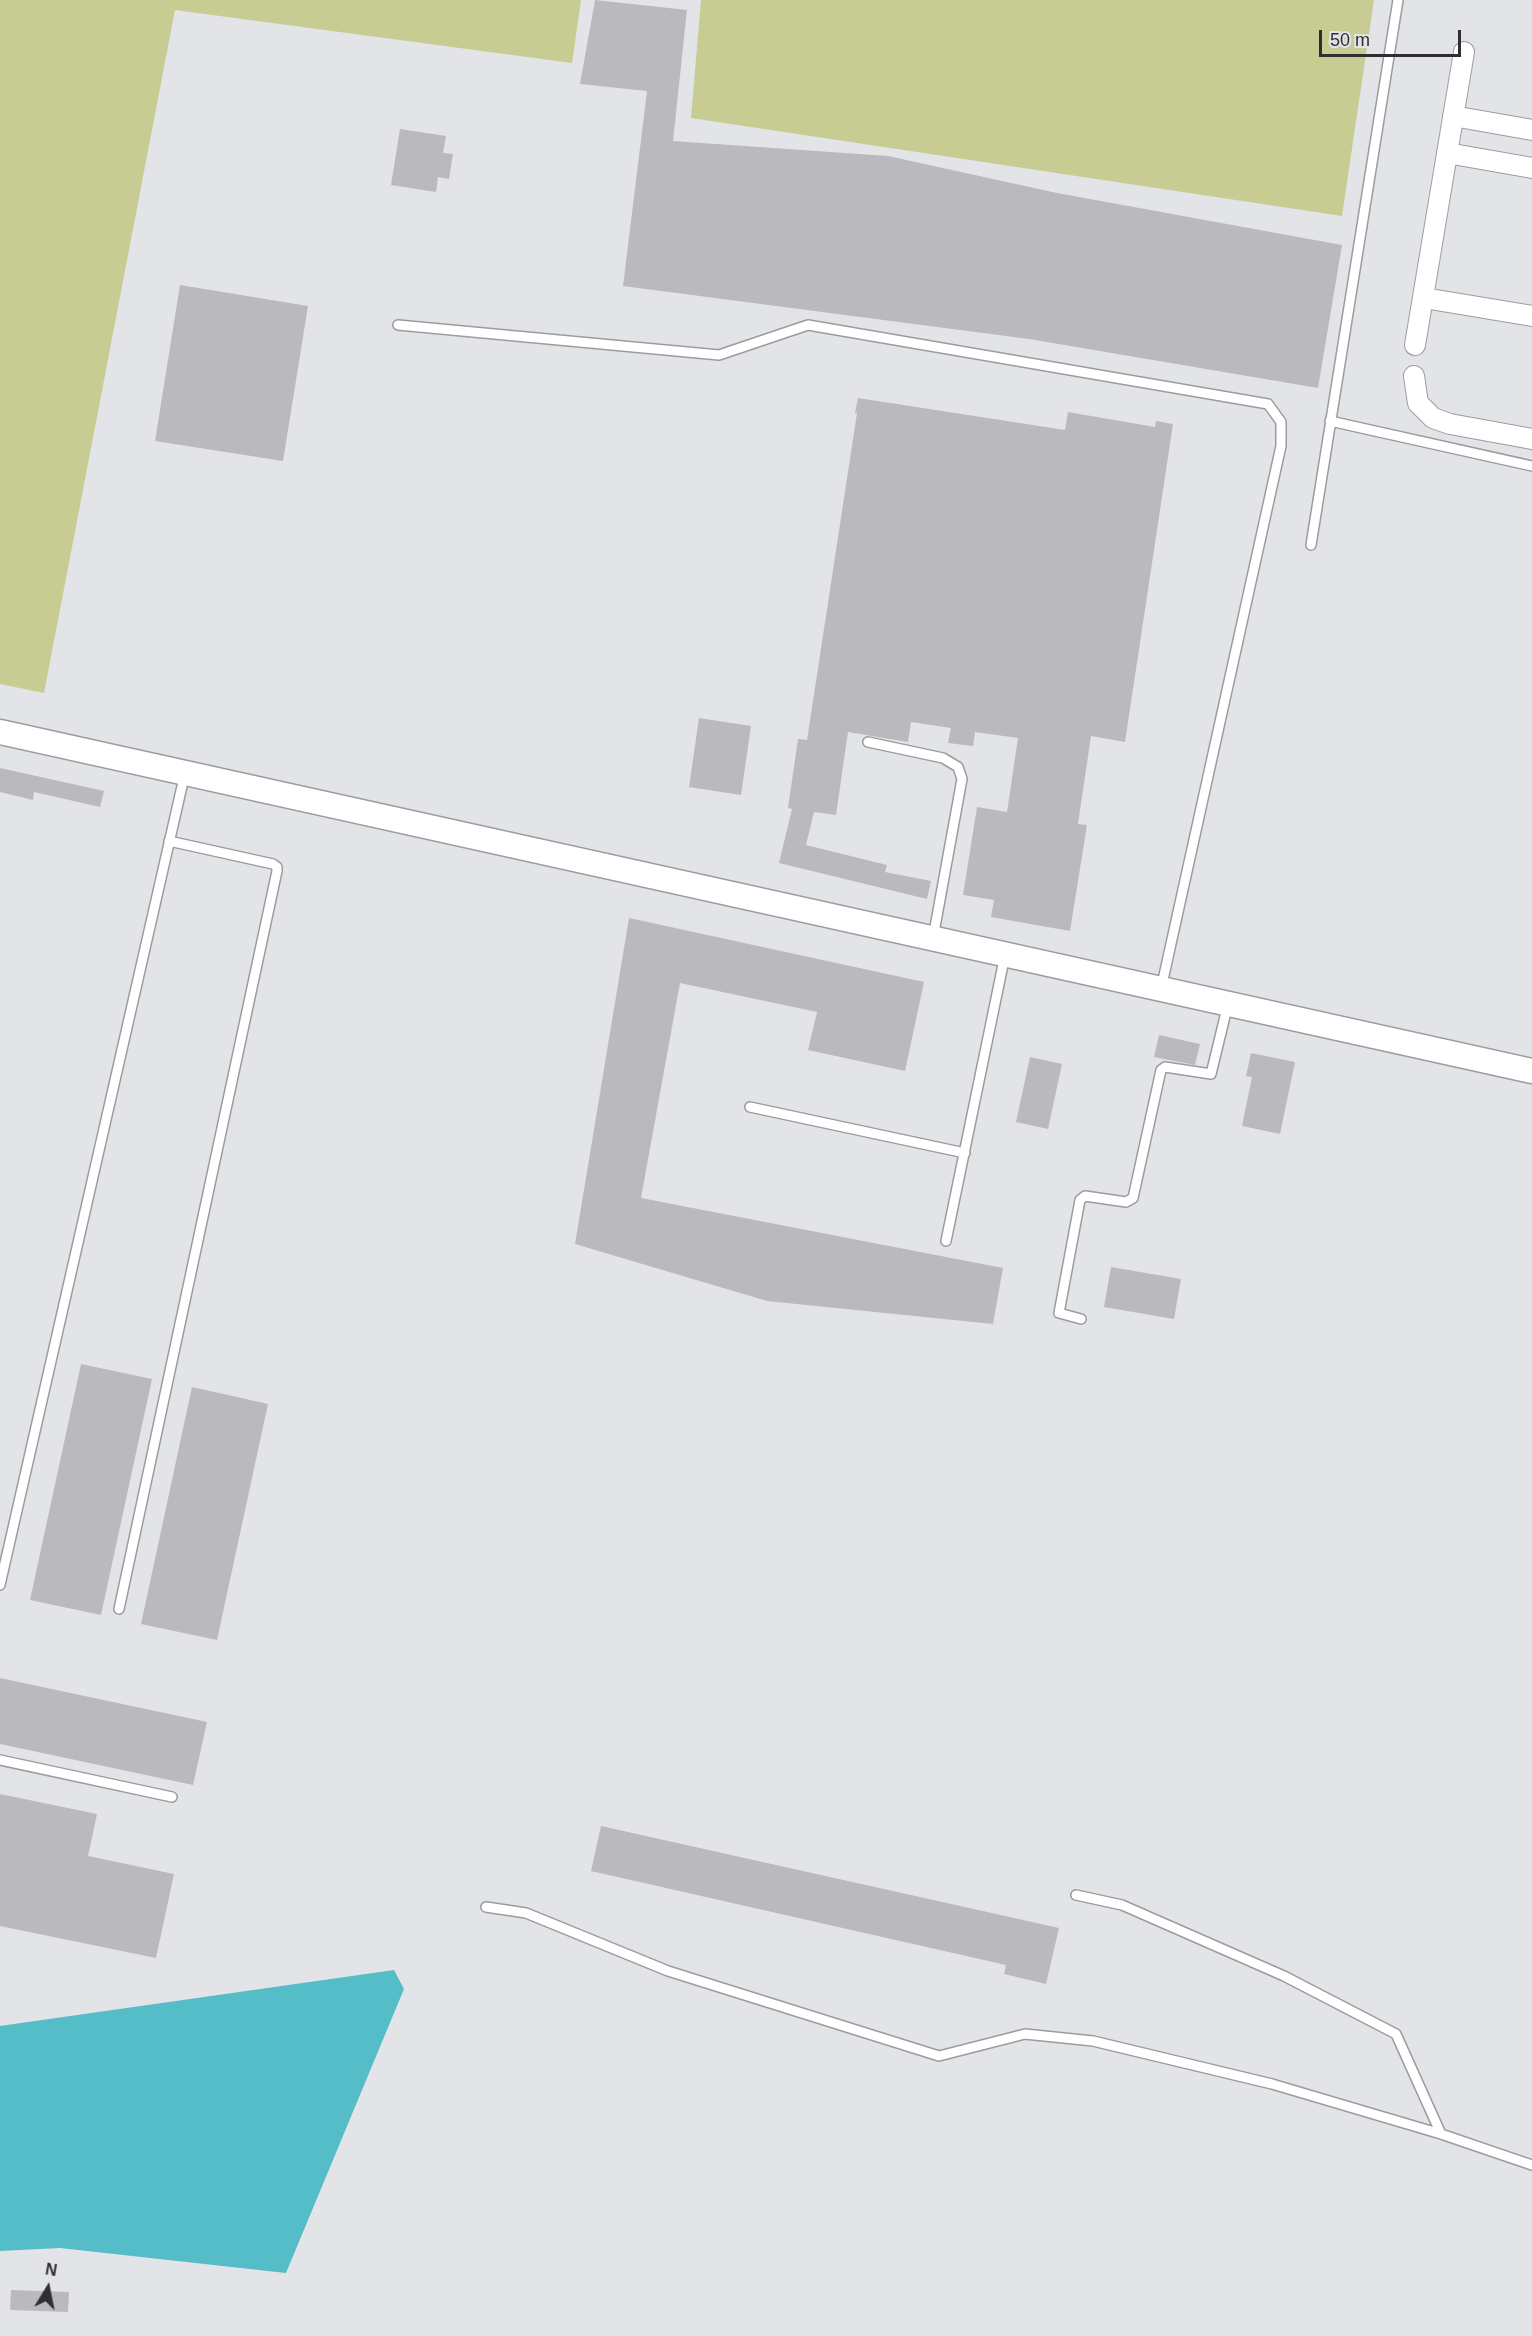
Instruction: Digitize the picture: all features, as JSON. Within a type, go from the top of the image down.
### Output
[{"type":"street","points":[[1415,345],[1464,52]]},
{"type":"street","points":[[1453,116],[1532,130]]},
{"type":"street","points":[[1448,153],[1532,168]]},
{"type":"street","points":[[1424,298],[1532,316]]},
{"type":"street","points":[[1414,376],[1418,403],[1433,418],[1450,424],[1532,439]]},
{"type":"street","points":[[0,732],[1532,1071]]},
{"type":"lane","points":[[1311,545],[1398,0]]},
{"type":"lane","points":[[398,325],[719,355],[808,325],[1268,404],[1281,422],[1281,446],[1161,989]]},
{"type":"lane","points":[[1330,421],[1532,466]]},
{"type":"lane","points":[[868,742],[943,758],[958,767],[962,779],[933,938]]},
{"type":"lane","points":[[0,1585],[185,773]]},
{"type":"lane","points":[[119,1609],[277,871],[277,867],[273,864],[169,841]]},
{"type":"lane","points":[[946,1241],[1005,955]]},
{"type":"lane","points":[[1082,1319],[1059,1313],[1080,1200],[1085,1196],[1126,1202],[1133,1198],[1161,1070],[1165,1067],[1211,1074],[1228,1004]]},
{"type":"lane","points":[[750,1107],[965,1153]]},
{"type":"lane","points":[[0,1760],[172,1797]]},
{"type":"lane","points":[[1076,1895],[1122,1905],[1284,1976],[1396,2034],[1441,2134]]},
{"type":"lane","points":[[486,1907],[526,1913],[668,1971],[939,2056],[1025,2034],[1093,2041],[1272,2085],[1441,2134],[1532,2165]]},
{"type":"green space","points":[[0,0],[581,0],[572,63],[175,10],[44,693],[0,684]]},
{"type":"green space","points":[[701,0],[1374,0],[1342,216],[691,118]]},
{"type":"water","points":[[394,1970],[404,1989],[286,2273],[60,2248],[0,2251],[0,2026]]},
{"type":"building","points":[[595,0],[687,10],[673,141],[888,156],[1057,193],[1342,245],[1318,388],[1029,339],[623,286],[647,91],[580,84]]},
{"type":"building","points":[[400,129],[446,136],[443,153],[453,154],[449,179],[438,177],[436,192],[391,185]]},
{"type":"building","points":[[180,285],[308,306],[283,461],[155,441]]},
{"type":"building","points":[[858,398],[1065,430],[1068,412],[1155,427],[1156,421],[1173,424],[1125,742],[1091,736],[1078,824],[1087,825],[1070,931],[991,917],[994,900],[963,895],[977,807],[1007,812],[1018,738],[975,732],[973,746],[948,743],[951,728],[911,722],[908,742],[848,732],[836,815],[814,812],[806,845],[887,865],[885,872],[931,881],[927,899],[779,863],[792,809],[788,808],[798,739],[807,740]]},
{"type":"building","points":[[699,718],[751,726],[741,795],[689,787]]},
{"type":"building","points":[[0,768],[104,791],[100,807],[34,792],[33,800],[0,792]]},
{"type":"building","points":[[629,918],[924,982],[905,1071],[808,1050],[817,1012],[680,983],[641,1198],[1003,1268],[993,1324],[767,1301],[575,1244]]},
{"type":"building","points":[[1159,1035],[1200,1044],[1195,1065],[1154,1057]]},
{"type":"building","points":[[1251,1053],[1295,1062],[1280,1134],[1242,1126],[1252,1077],[1246,1076]]},
{"type":"building","points":[[1030,1057],[1062,1064],[1048,1129],[1016,1122]]},
{"type":"building","points":[[1111,1267],[1181,1279],[1174,1319],[1104,1307]]},
{"type":"building","points":[[81,1364],[152,1379],[101,1615],[30,1600]]},
{"type":"building","points":[[192,1387],[268,1404],[217,1640],[141,1624]]},
{"type":"building","points":[[0,1678],[207,1722],[193,1785],[0,1744]]},
{"type":"building","points":[[0,1794],[97,1814],[88,1856],[174,1874],[156,1958],[0,1926]]},
{"type":"building","points":[[601,1826],[1059,1928],[1046,1984],[1004,1974],[1006,1965],[591,1871]]},
{"type":"building","points":[[11,2290],[69,2292],[68,2312],[10,2310]]}]
